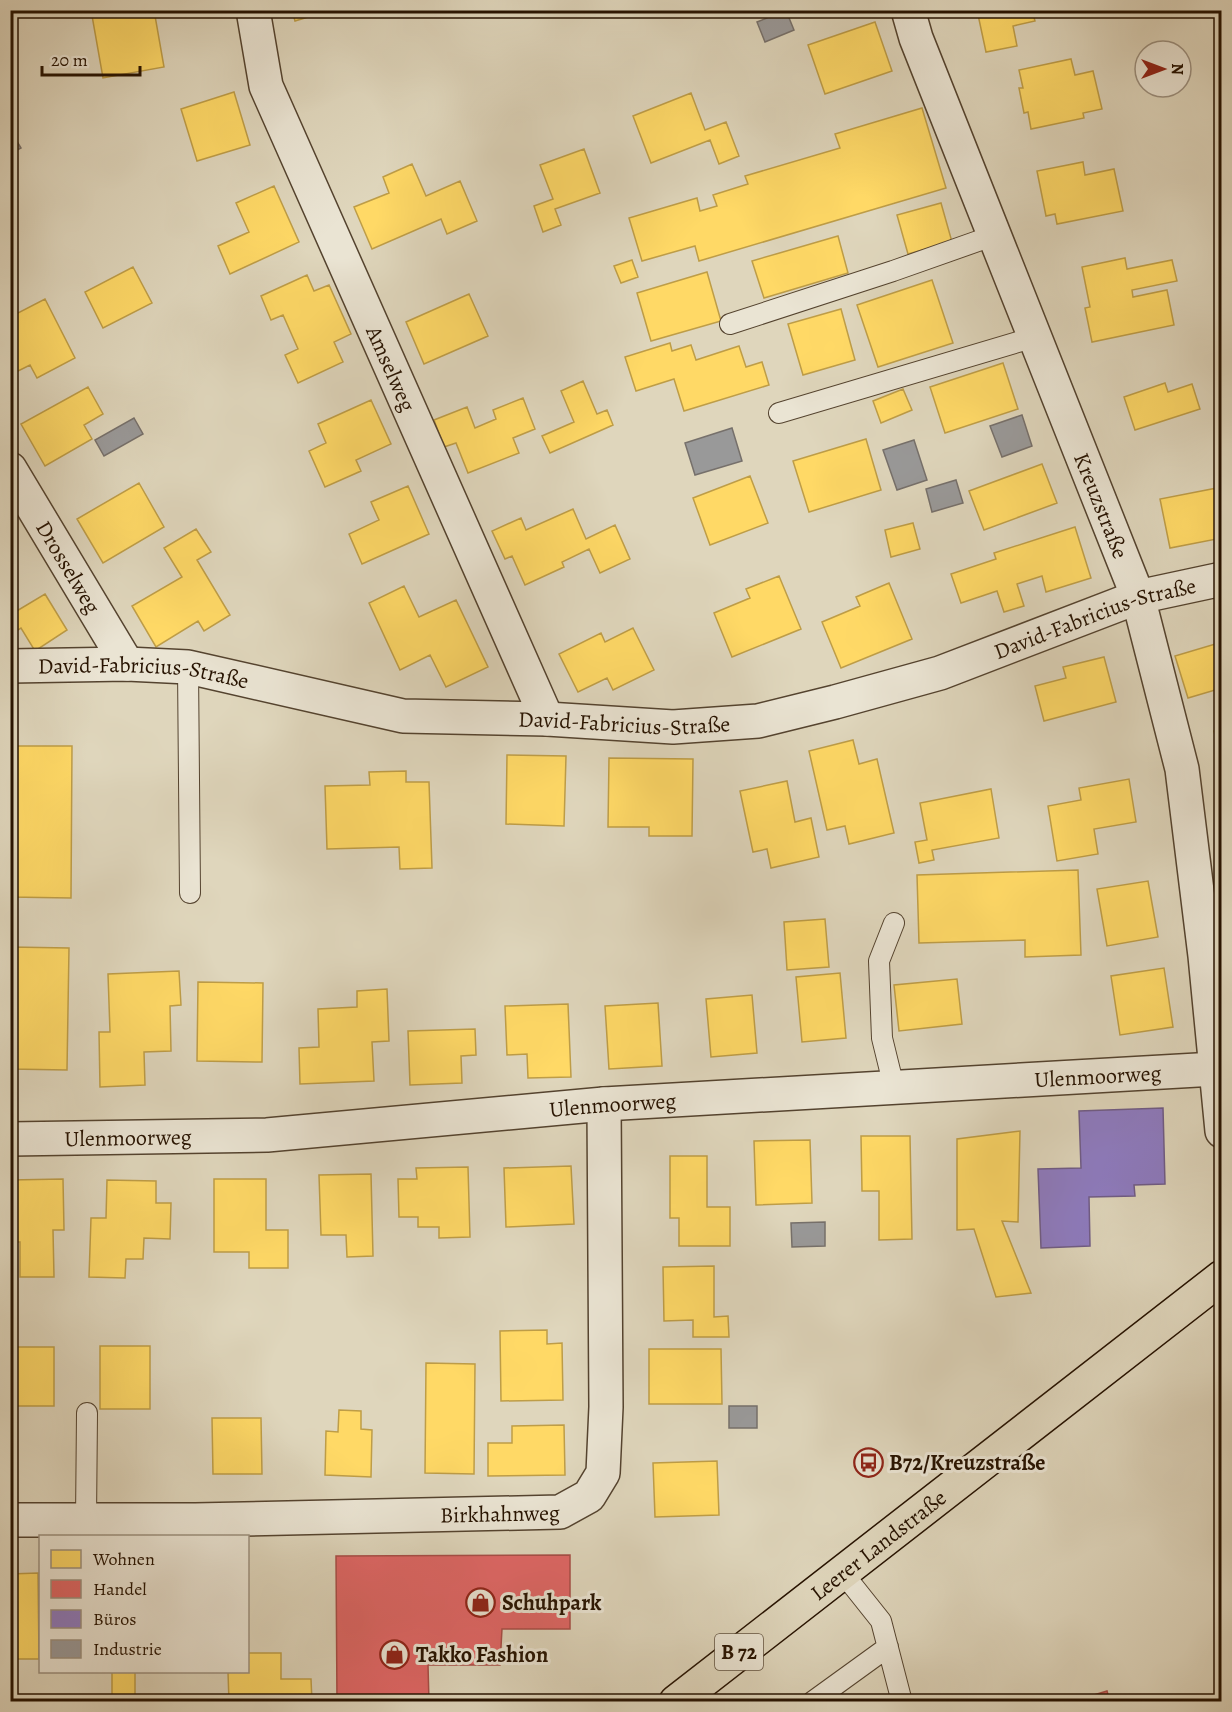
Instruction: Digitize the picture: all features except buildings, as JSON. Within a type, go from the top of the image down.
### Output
[{"type":"main road","name":"Leerer Landstraße","points":[[676,1701],[1221,1277]]},
{"type":"street","name":"Amselweg","points":[[253,10],[266,86],[547,719]]},
{"type":"street","name":"Kreuzstraße","points":[[908,10],[916,38],[1138,597],[1182,768],[1205,956],[1221,1131]]},
{"type":"street","name":"Drosselweg","points":[[10,469],[127,664]]},
{"type":"street","name":"David-Fabricius-Straße","points":[[10,666],[127,664],[188,667],[403,716],[547,719],[673,727],[758,720],[835,702],[940,673],[1138,597],[1221,579]]},
{"type":"street","name":"Ulenmoorweg","points":[[10,1139],[267,1135],[604,1104],[1215,1069]]},
{"type":"street","name":"Birkhahnweg","points":[[10,1520],[195,1520],[560,1512],[589,1496],[603,1473],[606,1407],[604,1104]]},
{"type":"lane","points":[[730,324],[995,235]]},
{"type":"lane","points":[[779,412],[1035,337]]},
{"type":"lane","points":[[188,667],[190,894]]},
{"type":"lane","points":[[894,923],[879,961],[882,1038],[894,1087]]},
{"type":"lane","points":[[86,1520],[87,1413]]},
{"type":"lane","points":[[842,1572],[881,1621],[902,1701]]},
{"type":"lane","points":[[812,1701],[888,1647]]},
{"type":"place","name":"B72/Kreuzstraße","points":[[868,1462]]},
{"type":"place","name":"Schuhpark","points":[[481,1602]]},
{"type":"place","name":"Takko Fashion","points":[[395,1654]]}]
